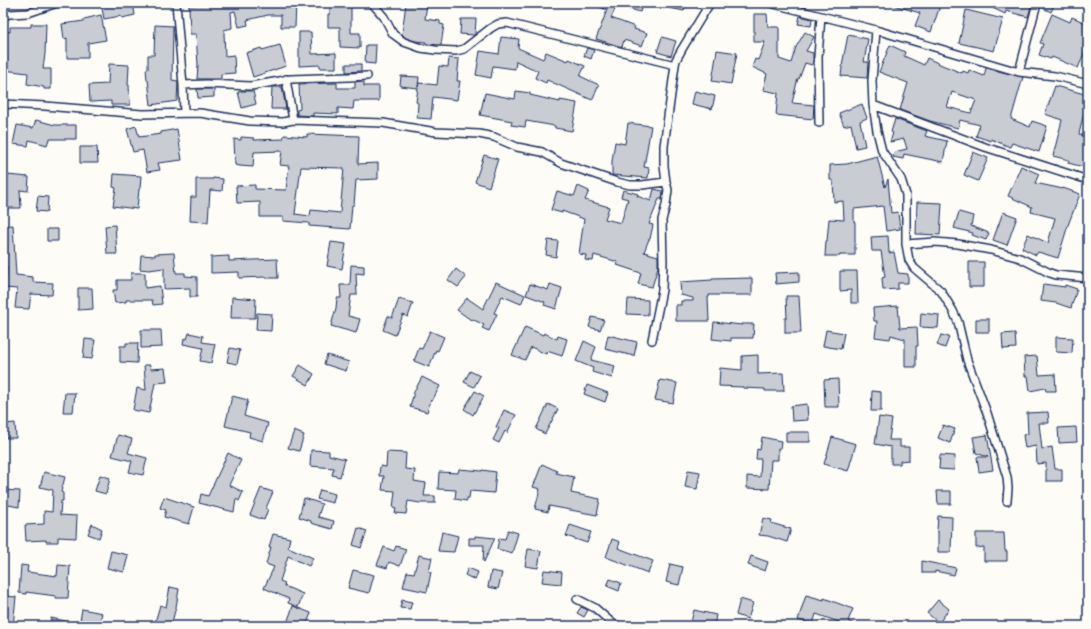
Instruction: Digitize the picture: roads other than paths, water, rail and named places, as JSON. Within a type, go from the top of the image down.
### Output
[{"type":"street","points":[[3,16],[28,13],[57,3]]},
{"type":"street","points":[[176,3],[184,113]]},
{"type":"street","points":[[372,3],[384,17],[394,34],[404,42],[421,48],[456,51],[464,49],[491,28],[498,24],[507,23],[675,65]]},
{"type":"street","points":[[652,340],[662,290],[662,220],[668,190],[664,166],[664,146],[675,65],[682,49],[708,5],[699,3]]},
{"type":"street","points":[[770,3],[876,30],[1019,72],[1055,76],[1088,84]]},
{"type":"street","points":[[1019,72],[1037,3]]},
{"type":"street","points":[[819,123],[818,57],[821,16]]},
{"type":"street","points":[[876,30],[872,81],[873,105],[882,151],[898,173],[906,195],[906,244],[909,260],[914,268],[941,291],[958,322],[968,360],[987,413],[1006,477],[1008,488],[1007,501]]},
{"type":"street","points":[[183,85],[206,84],[251,86],[286,79],[367,76]]},
{"type":"street","points":[[286,79],[293,120]]},
{"type":"street","points":[[3,104],[142,114],[204,114],[250,121],[283,122],[293,120],[383,123],[436,132],[480,134],[494,137],[517,148],[542,152],[561,163],[617,182],[630,185],[642,185],[666,182]]},
{"type":"street","points":[[873,105],[986,147],[1088,180]]},
{"type":"street","points":[[906,244],[935,242],[958,244],[991,250],[1020,258],[1056,275],[1088,278]]},
{"type":"street","points":[[577,599],[595,608],[612,623],[619,626]]}]
